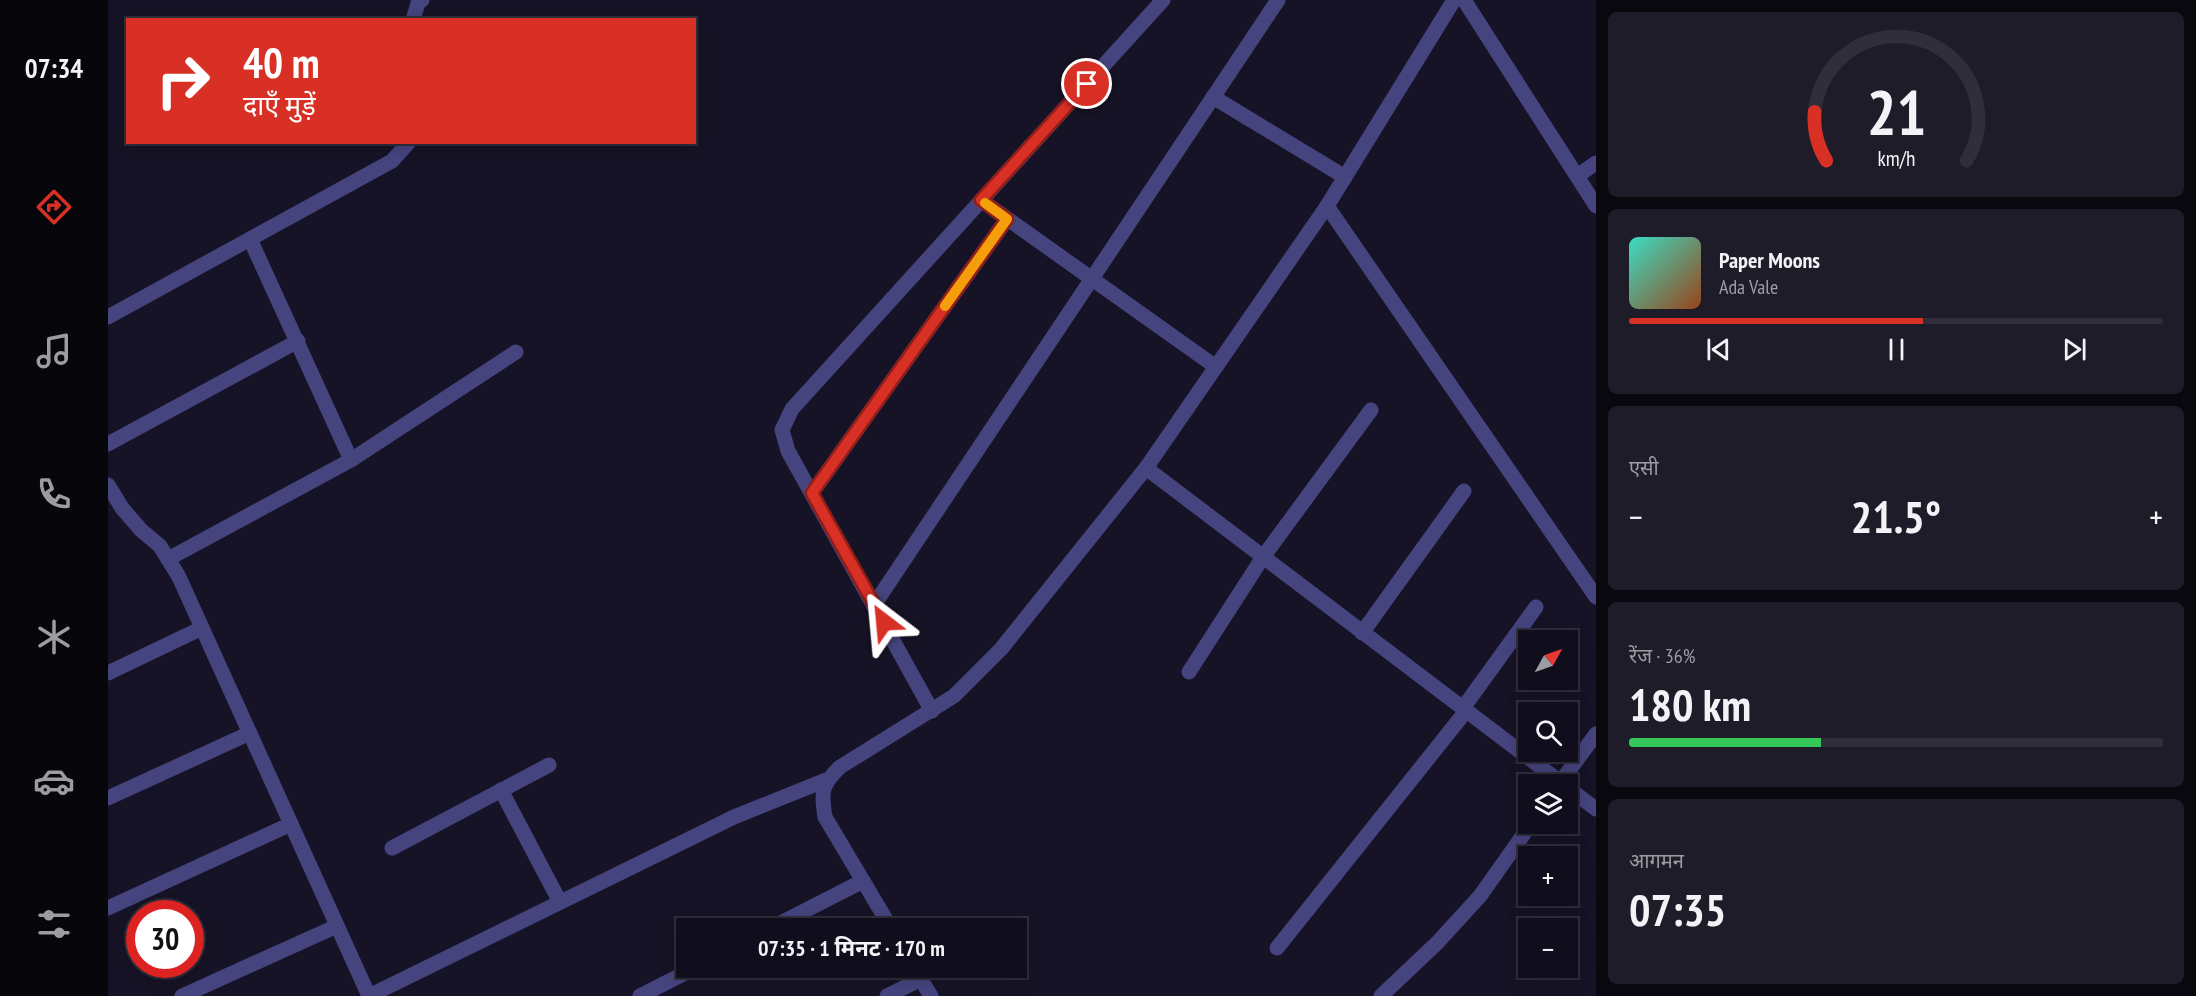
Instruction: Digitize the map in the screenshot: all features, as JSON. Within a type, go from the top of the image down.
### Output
[{"type":"street","points":[[414,18],[418,3],[422,0]]},
{"type":"street","points":[[932,711],[788,451],[782,430],[792,409],[1163,0]]},
{"type":"street","points":[[874,605],[1278,0]]},
{"type":"street","points":[[108,485],[122,508],[141,530],[160,546],[179,577],[369,996],[734,817],[826,780],[840,766],[954,696],[1001,649],[1146,468],[1327,206],[1454,0]]},
{"type":"street","points":[[1464,0],[1596,206]]},
{"type":"street","points":[[1213,98],[1345,177]]},
{"type":"street","points":[[108,317],[392,161],[407,144]]},
{"type":"street","points":[[1577,176],[1596,163]]},
{"type":"street","points":[[981,200],[1216,366]]},
{"type":"street","points":[[1327,206],[1596,597]]},
{"type":"street","points":[[812,493],[1007,219]]},
{"type":"street","points":[[250,239],[351,460]]},
{"type":"street","points":[[108,444],[298,341]]},
{"type":"street","points":[[168,559],[351,460],[516,352]]},
{"type":"street","points":[[1189,672],[1263,557],[1371,410]]},
{"type":"street","points":[[1146,468],[1548,774]]},
{"type":"street","points":[[1362,633],[1464,491]]},
{"type":"street","points":[[1277,948],[1464,710],[1536,607]]},
{"type":"street","points":[[108,673],[202,628]]},
{"type":"street","points":[[108,798],[250,734]]},
{"type":"street","points":[[1570,774],[1596,734]]},
{"type":"street","points":[[392,848],[549,765]]},
{"type":"street","points":[[826,780],[822,796],[825,817],[885,918]]},
{"type":"street","points":[[501,790],[560,902]]},
{"type":"street","points":[[1578,796],[1596,809]]},
{"type":"street","points":[[108,908],[291,824]]},
{"type":"street","points":[[1380,996],[1437,943],[1480,896],[1525,834]]},
{"type":"street","points":[[791,918],[863,881]]},
{"type":"street","points":[[182,996],[338,926]]},
{"type":"street","points":[[640,996],[676,978]]},
{"type":"street","points":[[887,996],[910,978]]},
{"type":"street","points":[[920,978],[931,996]]},
{"type":"slow traffic","points":[[945,306],[1007,219],[985,203]]},
{"type":"route","points":[[884,622],[812,493],[1007,219],[981,200],[1087,84]]}]
